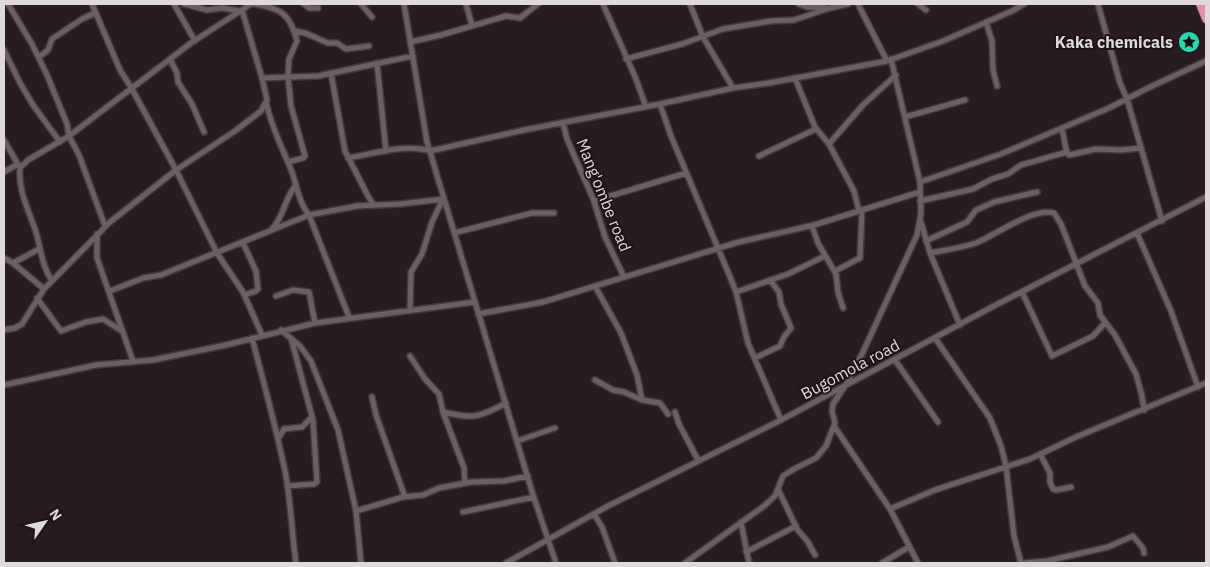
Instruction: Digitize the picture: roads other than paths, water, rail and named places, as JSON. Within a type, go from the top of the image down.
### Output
[{"type":"highway","points":[[1200,4],[1206,18]]},
{"type":"street","points":[[8,4],[38,57],[66,120],[69,136],[81,161],[105,226]]},
{"type":"street","points":[[92,4],[120,70],[176,170],[217,253],[244,295],[262,335]]},
{"type":"street","points":[[174,4],[195,41]]},
{"type":"street","points":[[184,4],[206,10],[222,8],[241,10]]},
{"type":"street","points":[[4,172],[19,166],[69,136],[170,59],[249,4],[271,6],[281,11],[289,20],[297,40],[289,59],[288,76],[291,106],[305,156],[288,162]]},
{"type":"street","points":[[304,4],[309,8],[318,8]]},
{"type":"street","points":[[361,4],[372,17]]},
{"type":"street","points":[[404,4],[430,151],[534,498],[556,563]]},
{"type":"street","points":[[466,4],[472,25]]},
{"type":"street","points":[[410,42],[506,16],[520,18],[538,4]]},
{"type":"street","points":[[603,4],[636,79],[646,107]]},
{"type":"street","points":[[690,4],[703,37],[733,88]]},
{"type":"street","points":[[799,4],[809,8],[830,8]]},
{"type":"street","points":[[626,59],[703,37],[719,30],[771,21],[794,20],[848,4]]},
{"type":"street","points":[[684,563],[767,504],[775,496],[785,475],[819,456],[826,446],[834,426],[832,407],[845,386],[917,234],[920,220],[920,182],[896,75],[858,4]]},
{"type":"street","points":[[918,4],[926,10]]},
{"type":"street","points":[[1010,4],[1012,10]]},
{"type":"street","points":[[348,158],[386,151],[418,148],[430,151],[733,88],[889,60],[943,41],[1024,4]]},
{"type":"street","points":[[1098,4],[1162,221]]},
{"type":"street","points":[[241,10],[262,78],[273,128],[288,162],[302,206],[309,215],[349,317]]},
{"type":"street","points":[[38,57],[48,50],[52,39],[82,19],[95,13]]},
{"type":"street","points":[[986,22],[992,40],[993,70],[997,86]]},
{"type":"street","points":[[294,31],[305,33],[328,43],[337,43],[346,49],[368,46]]},
{"type":"street","points":[[4,50],[29,98],[44,122],[60,142]]},
{"type":"street","points":[[262,78],[310,77],[413,56]]},
{"type":"street","points":[[170,59],[177,74],[178,82],[192,104],[204,132]]},
{"type":"street","points":[[920,182],[1002,154],[1109,108],[1206,61]]},
{"type":"street","points":[[377,63],[386,151]]},
{"type":"street","points":[[331,73],[348,158],[374,204]]},
{"type":"street","points":[[829,144],[863,105],[896,75]]},
{"type":"street","points":[[795,78],[816,129],[829,144],[854,191],[860,210],[860,258],[835,272]]},
{"type":"street","points":[[905,117],[965,100]]},
{"type":"street","points":[[4,330],[15,328],[22,324],[44,289],[105,226],[176,170],[254,118],[266,102]]},
{"type":"street","points":[[660,104],[670,136],[736,292],[748,343],[781,420]]},
{"type":"street","name":"Mang'ombe road","points":[[563,123],[567,139],[624,277]]},
{"type":"street","points":[[1062,128],[1067,152]]},
{"type":"street","points":[[759,156],[816,129]]},
{"type":"street","points":[[4,140],[19,166],[22,195],[34,229],[44,268],[52,281]]},
{"type":"street","points":[[920,201],[973,188],[1008,174],[1021,166],[1067,152],[1070,154],[1096,149],[1121,150],[1141,148]]},
{"type":"street","points":[[594,202],[686,173]]},
{"type":"street","points":[[268,233],[279,222],[288,196],[296,185]]},
{"type":"street","points":[[478,314],[530,305],[762,236],[812,226],[920,192]]},
{"type":"street","points":[[926,241],[967,222],[976,210],[994,202],[1037,192]]},
{"type":"street","name":"Bugomola road","points":[[506,563],[594,514],[698,460],[781,420],[960,324],[1206,197]]},
{"type":"street","points":[[110,291],[143,278],[161,275],[309,215],[374,204],[400,204],[444,199]]},
{"type":"street","points":[[410,310],[411,272],[422,254],[432,222],[444,199]]},
{"type":"street","points":[[930,253],[971,244],[1011,224],[1042,213],[1050,212],[1057,216],[1085,286],[1098,304],[1100,313],[1115,335],[1136,374],[1144,410]]},
{"type":"street","points":[[454,233],[532,213],[554,214]]},
{"type":"street","points":[[920,220],[930,253],[960,324]]},
{"type":"street","points":[[812,226],[818,243],[835,272],[843,308]]},
{"type":"street","points":[[1138,233],[1171,311],[1198,387]]},
{"type":"street","points":[[97,234],[96,256],[110,291],[133,361]]},
{"type":"street","points":[[243,243],[256,271],[258,289],[244,295]]},
{"type":"street","points":[[13,263],[39,249]]},
{"type":"street","points":[[736,292],[788,274],[825,256]]},
{"type":"street","points":[[4,258],[13,263],[44,289]]},
{"type":"street","points":[[755,358],[780,346],[791,328],[781,304],[779,292],[770,280]]},
{"type":"street","points":[[595,286],[621,332],[637,375],[642,400]]},
{"type":"street","points":[[276,296],[293,290],[309,292],[315,323]]},
{"type":"street","points":[[1022,292],[1052,356],[1093,336],[1106,323]]},
{"type":"street","points":[[37,298],[61,332],[86,322],[103,319],[122,331]]},
{"type":"street","points":[[4,385],[96,366],[162,358],[281,330],[349,317],[475,302]]},
{"type":"street","points":[[281,330],[306,353],[311,361],[338,430],[356,511],[361,563]]},
{"type":"street","points":[[252,338],[278,439],[287,486],[296,563]]},
{"type":"street","points":[[287,486],[317,483],[312,417],[291,338]]},
{"type":"street","points":[[935,338],[990,418],[1001,446],[1006,466],[1014,536],[1022,563],[1046,561],[1108,547],[1132,536],[1143,548],[1144,553]]},
{"type":"street","points":[[410,356],[425,379],[438,391],[443,412],[464,468],[465,483]]},
{"type":"street","points":[[895,360],[938,422]]},
{"type":"street","points":[[595,380],[611,389],[642,400],[660,403],[668,414]]},
{"type":"street","points":[[890,509],[935,490],[1040,454],[1206,383]]},
{"type":"street","points":[[372,397],[379,424],[405,497]]},
{"type":"street","points":[[443,412],[461,417],[472,417],[488,413],[506,403]]},
{"type":"street","points":[[675,412],[679,424],[698,460]]},
{"type":"street","points":[[278,439],[284,429],[302,427],[312,417]]},
{"type":"street","points":[[834,426],[890,509],[918,563]]},
{"type":"street","points":[[517,441],[555,428]]},
{"type":"street","points":[[1040,454],[1050,473],[1050,482],[1054,488],[1057,490],[1071,487]]},
{"type":"street","points":[[356,511],[405,497],[423,495],[439,488],[465,483],[504,481],[528,476]]},
{"type":"street","points":[[778,489],[796,526],[815,555]]},
{"type":"street","points":[[463,512],[534,498]]},
{"type":"street","points":[[594,514],[602,527],[615,563]]},
{"type":"street","points":[[741,522],[749,563]]},
{"type":"street","points":[[746,552],[796,526]]},
{"type":"street","points":[[882,563],[909,546]]},
{"type":"place","name":"Kaka chemicals","points":[[1189,42]]}]
